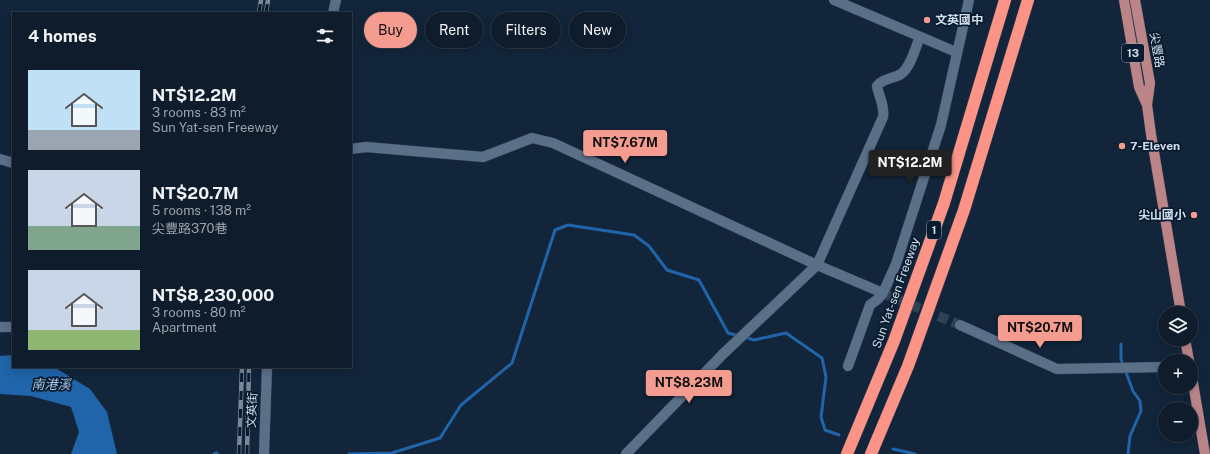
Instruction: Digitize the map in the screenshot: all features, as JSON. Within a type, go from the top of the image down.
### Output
[{"type":"highway","name":"Sun Yat-sen Freeway","points":[[847,454],[894,341],[944,203],[1005,0]]},
{"type":"highway","name":"1","points":[[871,454],[908,366],[964,210],[1028,0]]},
{"type":"main road","name":"13","points":[[1124,0],[1139,87],[1147,105],[1180,306]]},
{"type":"main road","name":"尖豐路","points":[[1135,0],[1150,83],[1147,105]]},
{"type":"main road","points":[[1195,394],[1205,454]]},
{"type":"street","points":[[333,12],[336,0]]},
{"type":"street","points":[[834,0],[956,52]]},
{"type":"street","points":[[848,366],[870,305],[883,293],[896,264],[941,125],[956,52],[969,0]]},
{"type":"street","points":[[626,454],[741,336],[817,265],[883,117],[885,108],[879,97],[876,86],[880,81],[901,74],[907,67],[920,37]]},
{"type":"street","points":[[352,149],[366,147],[483,157],[532,138],[554,143],[817,265],[883,293]]},
{"type":"street","points":[[0,159],[12,163]]},
{"type":"street","points":[[960,325],[1057,369],[1158,367]]},
{"type":"street","points":[[0,327],[12,326]]},
{"type":"street","name":"文英街","points":[[264,454],[267,368]]},
{"type":"water","name":"南港溪","points":[[12,355],[12,368],[56,368],[90,389],[107,412],[117,454],[71,454],[79,432],[71,407],[31,396],[0,394],[0,356]]},
{"type":"waterway","points":[[349,454],[392,453],[440,438],[461,405],[512,363],[555,230],[568,225],[634,235],[649,246],[667,270],[699,280],[728,333],[739,336]]},
{"type":"waterway","points":[[745,337],[754,340],[786,333],[822,358],[826,377],[821,417],[825,430],[839,435]]},
{"type":"waterway","points":[[1121,344],[1121,359],[1133,391],[1140,401],[1141,411],[1130,436],[1128,454]]},
{"type":"waterway","points":[[893,449],[915,454]]},
{"type":"tunnel","points":[[883,293],[960,325]]},
{"type":"railway","points":[[259,12],[261,0]]},
{"type":"railway","points":[[266,12],[268,0]]},
{"type":"railway","points":[[239,454],[242,368]]},
{"type":"railway","points":[[247,454],[249,368]]},
{"type":"place","name":"文英國中","points":[[927,20]]},
{"type":"place","name":"7-Eleven","points":[[1122,146]]},
{"type":"place","name":"尖山國小","points":[[1194,215]]}]
